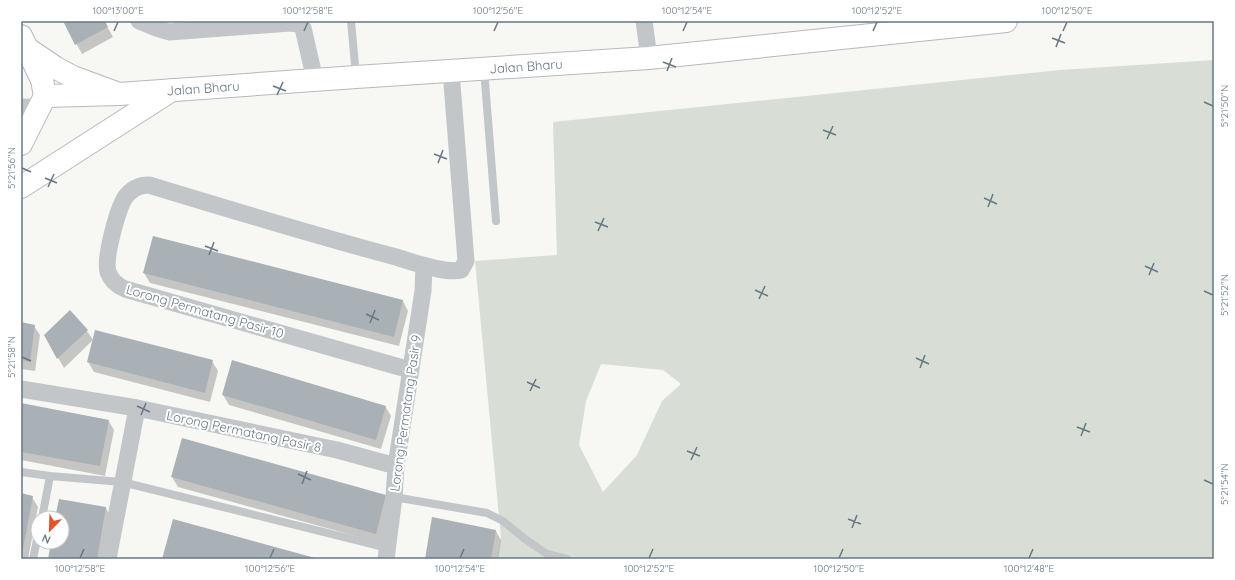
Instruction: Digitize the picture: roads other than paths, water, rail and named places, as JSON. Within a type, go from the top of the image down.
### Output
[{"type":"main road","name":"Jalan Bharu","points":[[35,104],[119,94],[172,90],[648,58],[1006,21]]},
{"type":"main road","points":[[24,42],[56,68],[74,77],[119,94]]},
{"type":"main road","points":[[21,144],[42,80],[24,42]]},
{"type":"main road","points":[[21,187],[172,90]]},
{"type":"street","points":[[139,21],[169,32],[290,23],[299,24],[303,28],[315,80]]},
{"type":"street","points":[[644,21],[648,58]]},
{"type":"street","name":"Lorong Permatang Pasir 10","points":[[410,370],[120,287],[113,281],[108,271],[108,248],[121,203],[127,194],[135,188],[141,185],[149,185],[424,266],[456,271],[461,270],[466,261],[451,71]]},
{"type":"street","name":"Lorong Permatang Pasir 9","points":[[387,553],[394,497],[396,466],[422,291],[424,266]]},
{"type":"street","name":"Lorong Permatang Pasir 8","points":[[21,389],[137,408],[337,450],[396,466]]},
{"type":"street","points":[[108,559],[137,408]]},
{"type":"lane","points":[[351,21],[356,77]]},
{"type":"lane","points":[[484,69],[496,221]]},
{"type":"lane","points":[[21,472],[122,482],[387,553]]},
{"type":"lane","points":[[44,510],[50,476]]},
{"type":"lane","points":[[394,497],[486,512],[503,521],[525,539],[547,554],[566,559]]}]
